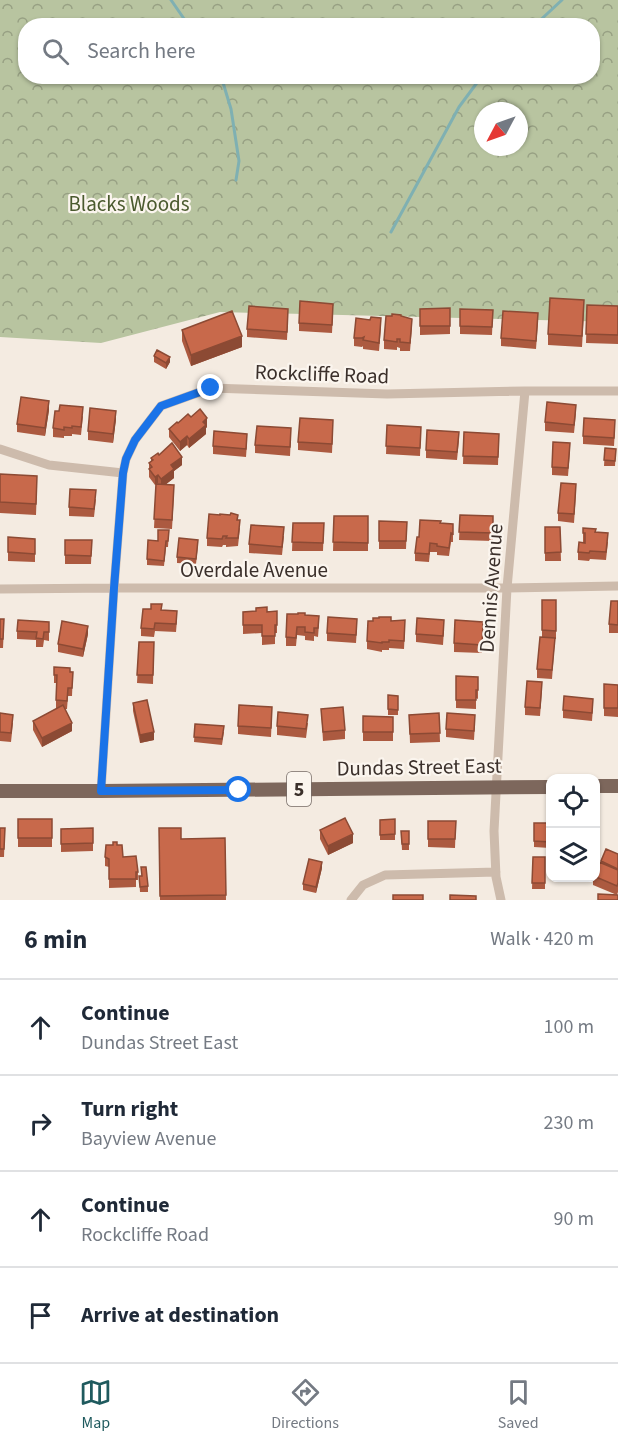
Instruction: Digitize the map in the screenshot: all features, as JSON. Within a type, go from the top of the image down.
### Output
[{"type":"main road","points":[[600,786],[618,786]]},
{"type":"main road","name":"Dundas Street East","points":[[0,791],[546,787]]},
{"type":"street","name":"Rockcliffe Road","points":[[101,791],[123,473],[126,459],[135,440],[161,406],[211,388],[387,394],[617,391]]},
{"type":"street","name":"Dennis Avenue","points":[[501,900],[496,877],[494,831],[507,588],[525,391]]},
{"type":"street","points":[[0,449],[50,465],[123,473]]},
{"type":"street","name":"Overdale Avenue","points":[[0,589],[618,586]]},
{"type":"street","points":[[351,900],[363,885],[385,875],[496,872]]},
{"type":"green space","name":"Blacks Woods","points":[[0,0],[618,0],[618,322],[220,312],[101,343],[0,337]]},
{"type":"building","points":[[550,298],[584,300],[582,336],[548,334]]},
{"type":"building","points":[[300,301],[333,304],[332,325],[299,323]]},
{"type":"building","points":[[587,305],[618,306],[618,335],[586,334]]},
{"type":"building","points":[[249,306],[288,309],[287,332],[247,329]]},
{"type":"building","points":[[450,308],[450,326],[420,326],[420,309]]},
{"type":"building","points":[[460,309],[493,310],[492,327],[460,326]]},
{"type":"building","points":[[232,311],[242,336],[191,355],[182,330]]},
{"type":"building","points":[[503,311],[538,313],[536,341],[501,338]]},
{"type":"building","points":[[392,314],[412,319],[410,343],[400,342],[400,339],[397,339],[397,342],[384,340],[386,316],[392,316]]},
{"type":"building","points":[[371,317],[381,318],[379,343],[363,340],[364,337],[354,338],[356,318],[370,320]]},
{"type":"building","points":[[157,350],[170,357],[166,363],[154,356]]},
{"type":"building","points":[[21,397],[49,401],[45,428],[17,424]]},
{"type":"building","points":[[547,402],[576,405],[574,425],[545,422]]},
{"type":"building","points":[[60,405],[83,407],[81,427],[64,427],[64,430],[53,428],[55,411],[59,411]]},
{"type":"building","points":[[90,408],[116,411],[113,434],[88,431]]},
{"type":"building","points":[[200,409],[207,418],[203,422],[206,425],[189,439],[187,436],[180,442],[169,429],[188,414],[191,417]]},
{"type":"building","points":[[300,418],[333,420],[332,444],[298,442]]},
{"type":"building","points":[[584,418],[615,420],[614,438],[583,436]]},
{"type":"building","points":[[387,425],[421,427],[420,448],[386,446]]},
{"type":"building","points":[[257,426],[291,428],[290,447],[255,445]]},
{"type":"building","points":[[427,430],[459,432],[457,452],[426,450]]},
{"type":"building","points":[[214,431],[247,434],[246,449],[213,446]]},
{"type":"building","points":[[464,432],[499,434],[498,457],[463,456]]},
{"type":"building","points":[[553,442],[570,443],[568,468],[552,467]]},
{"type":"building","points":[[172,443],[182,457],[171,465],[174,469],[161,479],[158,475],[155,477],[149,469],[152,467],[149,463],[153,460],[151,458],[158,453],[159,455]]},
{"type":"building","points":[[605,448],[616,449],[615,461],[604,460]]},
{"type":"building","points":[[0,474],[37,476],[36,504],[0,502]]},
{"type":"building","points":[[561,483],[576,484],[574,514],[558,513]]},
{"type":"building","points":[[156,484],[174,485],[172,520],[154,519]]},
{"type":"building","points":[[70,489],[96,490],[94,509],[69,507]]},
{"type":"building","points":[[231,513],[238,515],[237,520],[240,520],[238,538],[223,536],[222,539],[207,538],[209,514],[230,515]]},
{"type":"building","points":[[460,515],[493,516],[493,533],[459,532]]},
{"type":"building","points":[[334,516],[368,516],[368,543],[333,542]]},
{"type":"building","points":[[420,520],[453,524],[449,548],[430,543],[429,554],[415,553]]},
{"type":"building","points":[[379,521],[407,522],[406,541],[379,541]]},
{"type":"building","points":[[293,523],[324,523],[323,543],[292,542]]},
{"type":"building","points":[[251,525],[284,527],[282,547],[249,544]]},
{"type":"building","points":[[545,527],[560,527],[561,552],[545,553]]},
{"type":"building","points":[[583,528],[608,533],[606,552],[578,552],[579,542],[585,543]]},
{"type":"building","points":[[158,530],[169,530],[164,561],[147,559],[148,540],[158,541]]},
{"type":"building","points":[[8,537],[35,539],[35,554],[8,552]]},
{"type":"building","points":[[179,538],[198,540],[196,559],[177,557]]},
{"type":"building","points":[[65,540],[92,540],[91,556],[65,555]]},
{"type":"building","points":[[542,600],[556,600],[556,631],[542,630]]},
{"type":"building","points":[[611,601],[618,601],[618,625],[609,624]]},
{"type":"building","points":[[151,604],[162,604],[161,610],[177,611],[176,624],[155,623],[154,629],[141,628],[143,609],[151,609]]},
{"type":"building","points":[[267,607],[267,612],[277,611],[275,636],[262,636],[262,625],[243,625],[243,612]]},
{"type":"building","points":[[287,614],[319,616],[318,628],[314,628],[314,633],[305,632],[305,627],[297,627],[296,638],[286,637]]},
{"type":"building","points":[[328,617],[357,619],[356,635],[327,633]]},
{"type":"building","points":[[379,617],[391,617],[391,621],[405,620],[404,641],[389,640],[389,642],[382,643],[367,641],[368,621]]},
{"type":"building","points":[[417,618],[444,620],[443,636],[416,634]]},
{"type":"building","points":[[0,619],[4,619],[3,639],[0,639]]},
{"type":"building","points":[[18,620],[49,622],[49,632],[44,632],[43,639],[36,638],[37,632],[17,631]]},
{"type":"building","points":[[455,620],[483,622],[482,645],[454,643]]},
{"type":"building","points":[[62,621],[88,626],[83,649],[58,644]]},
{"type":"building","points":[[540,637],[555,638],[552,670],[537,669]]},
{"type":"building","points":[[139,642],[154,642],[153,675],[137,675]]},
{"type":"building","points":[[54,667],[70,668],[70,672],[73,672],[72,688],[68,688],[67,701],[56,700],[57,675],[54,675]]},
{"type":"building","points":[[456,676],[478,677],[476,700],[456,700]]},
{"type":"building","points":[[527,681],[542,682],[540,708],[525,707]]},
{"type":"building","points":[[604,684],[618,685],[618,708],[604,708]]},
{"type":"building","points":[[388,695],[398,696],[398,710],[388,709]]},
{"type":"building","points":[[564,696],[593,699],[592,713],[563,710]]},
{"type":"building","points":[[147,700],[154,732],[140,735],[133,703]]},
{"type":"building","points":[[63,705],[72,723],[42,738],[33,721]]},
{"type":"building","points":[[239,705],[272,707],[271,728],[238,726]]},
{"type":"building","points":[[343,707],[345,730],[323,732],[321,709]]},
{"type":"building","points":[[278,712],[308,715],[306,729],[277,726]]},
{"type":"building","points":[[0,713],[13,715],[11,733],[0,732]]},
{"type":"building","points":[[439,713],[440,733],[410,734],[409,715]]},
{"type":"building","points":[[447,713],[475,715],[474,731],[446,729]]},
{"type":"building","points":[[363,716],[393,717],[393,732],[363,732]]},
{"type":"building","points":[[195,724],[224,726],[222,739],[194,737]]},
{"type":"building","points":[[345,818],[353,834],[328,846],[320,830]]},
{"type":"building","points":[[18,819],[52,819],[52,838],[18,838]]},
{"type":"building","points":[[395,819],[395,834],[380,835],[380,820]]},
{"type":"building","points":[[428,821],[456,821],[455,839],[428,839]]},
{"type":"building","points":[[534,823],[546,823],[546,842],[534,841]]},
{"type":"building","points":[[0,828],[5,828],[4,849],[0,849]]},
{"type":"building","points":[[93,828],[93,843],[61,844],[61,829]]},
{"type":"building","points":[[159,828],[181,828],[181,839],[225,838],[226,895],[160,896]]},
{"type":"building","points":[[401,831],[409,831],[409,844],[402,844]]},
{"type":"building","points":[[113,842],[122,845],[123,857],[136,856],[138,872],[136,872],[136,879],[109,879],[109,859],[105,857],[106,845],[113,845]]},
{"type":"building","points":[[606,849],[618,854],[618,869],[601,861]]},
{"type":"building","points":[[533,857],[545,857],[545,883],[532,883]]},
{"type":"building","points":[[309,859],[322,862],[316,887],[303,884]]},
{"type":"building","points":[[600,862],[618,870],[617,886],[600,879]]},
{"type":"building","points":[[141,867],[146,867],[148,886],[140,887]]},
{"type":"building","points":[[598,894],[618,895],[618,900],[598,900]]},
{"type":"building","points":[[393,895],[423,895],[423,900],[393,900]]},
{"type":"building","points":[[450,895],[476,896],[476,900],[450,900]]},
{"type":"waterway","points":[[171,0],[183,18]]},
{"type":"waterway","points":[[543,18],[562,0]]},
{"type":"waterway","points":[[223,84],[231,109],[239,161],[236,180]]},
{"type":"waterway","points":[[391,232],[459,107],[476,84]]},
{"type":"route","points":[[211,388],[161,406],[135,440],[126,459],[114,588],[101,791],[239,790]]}]
